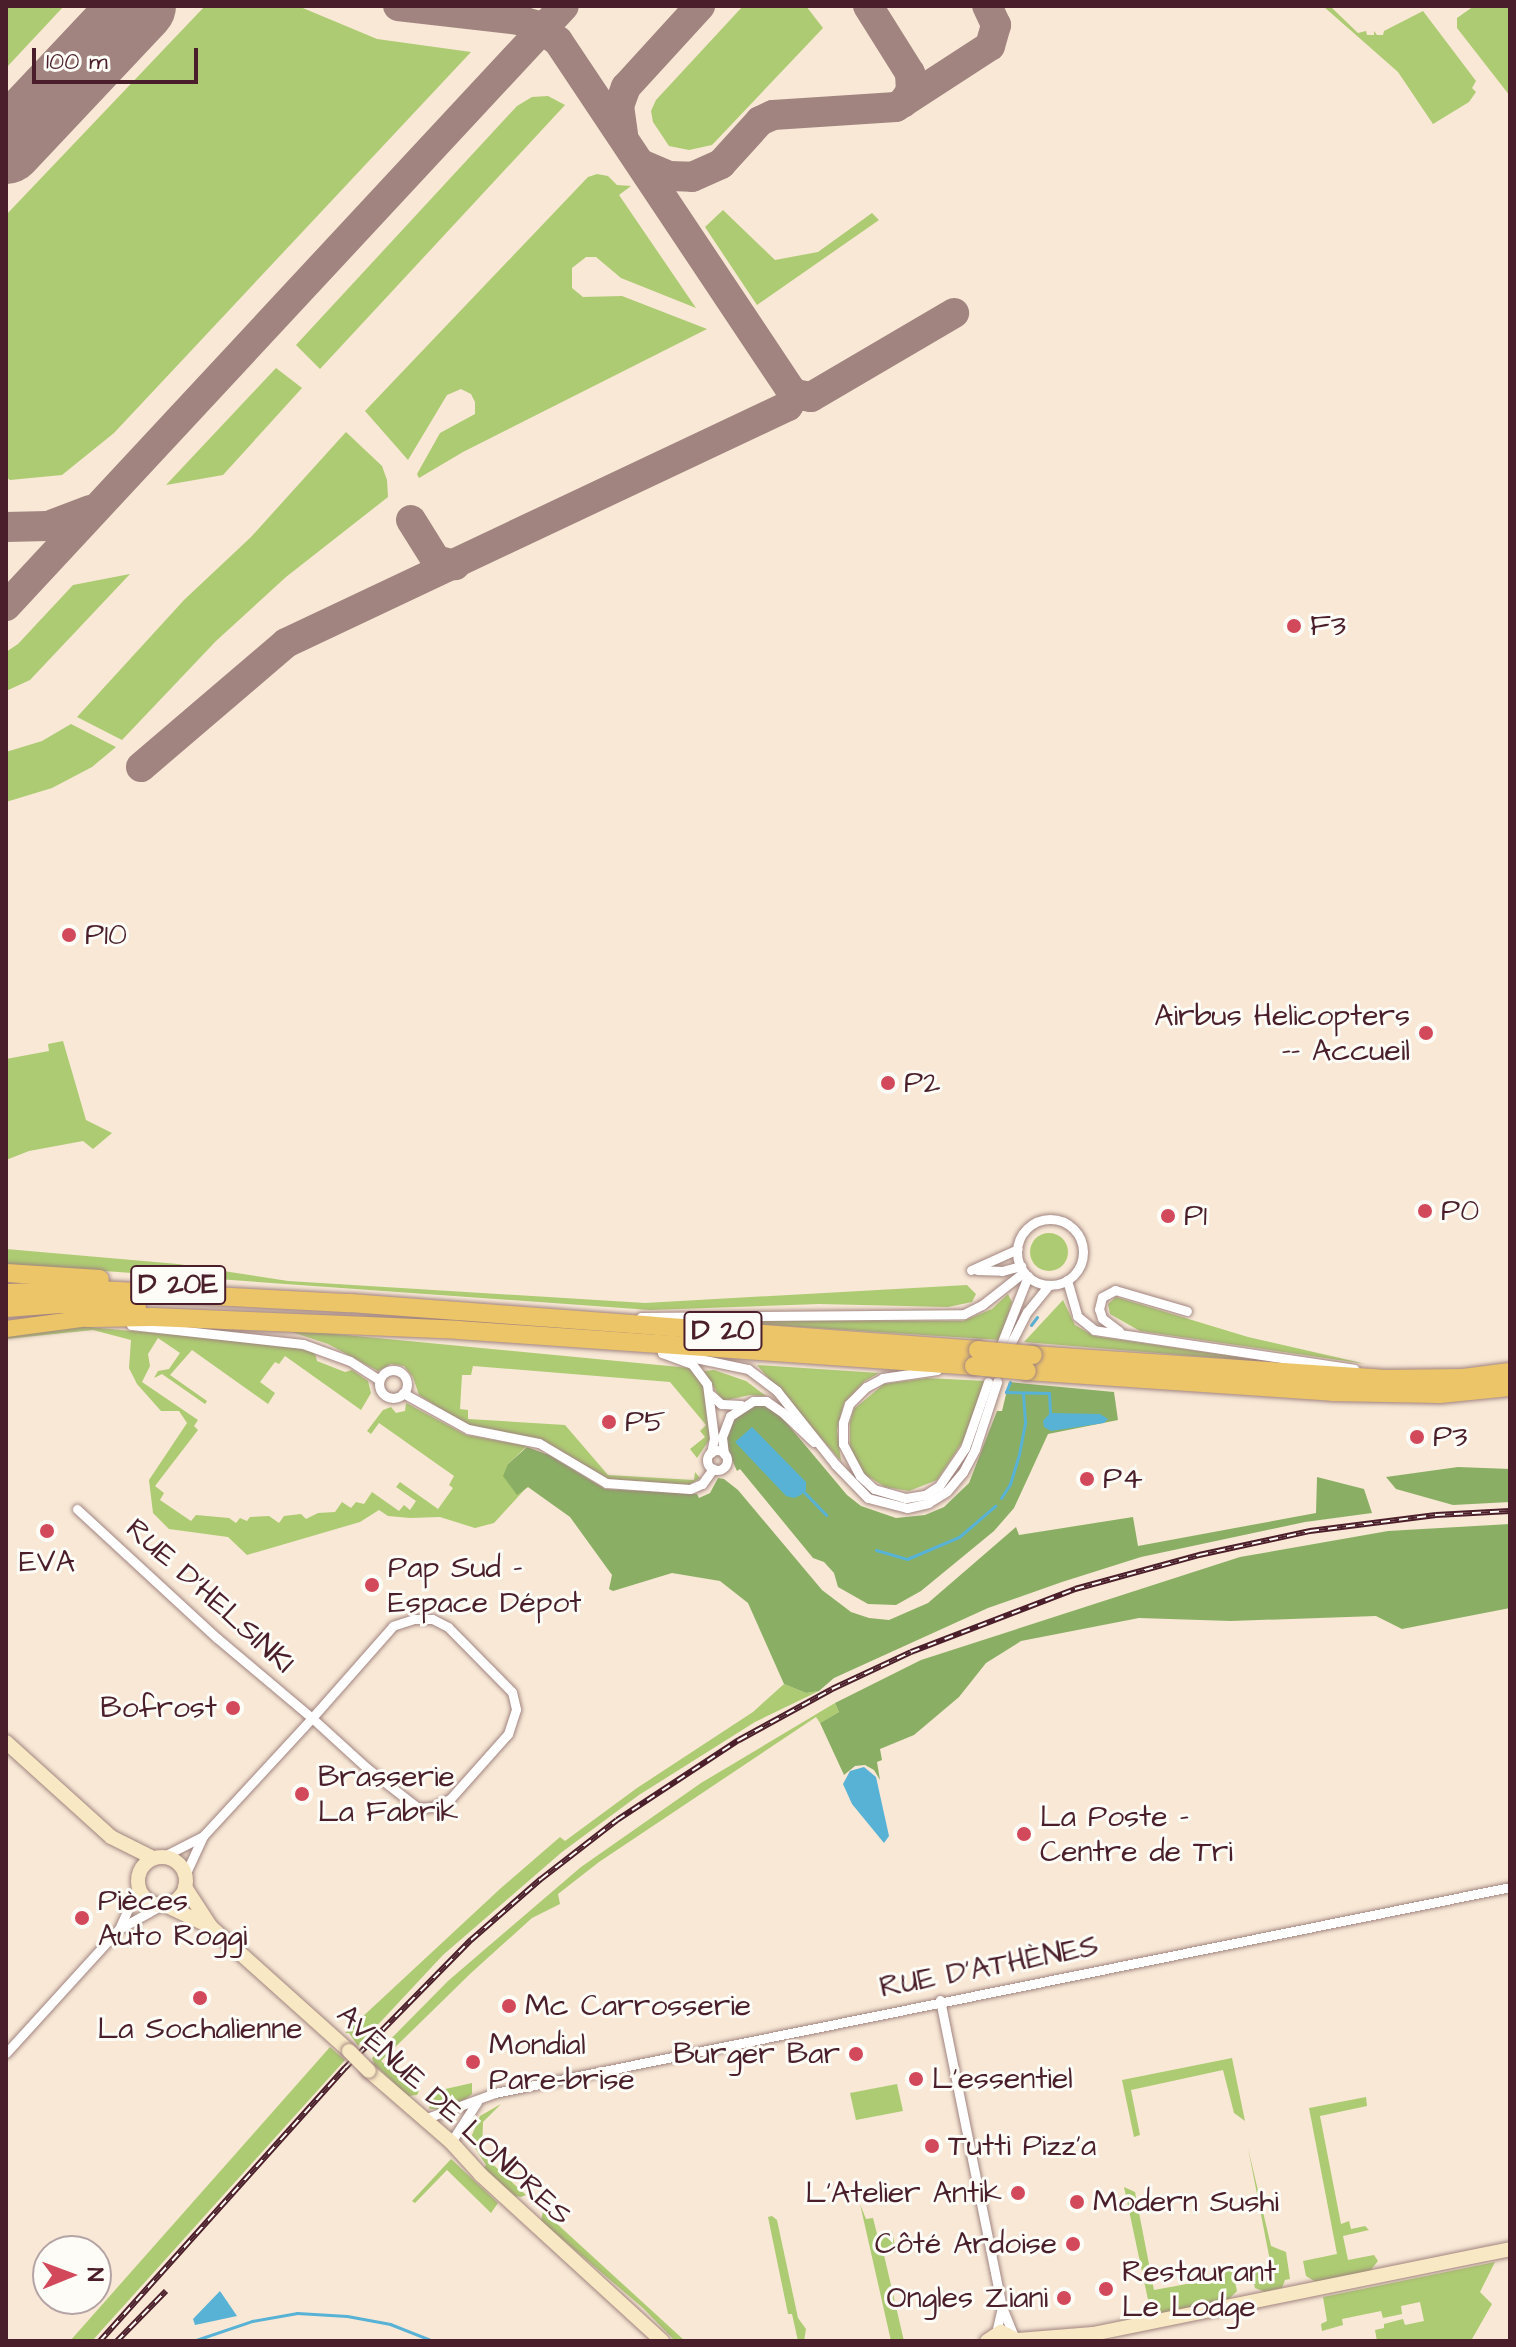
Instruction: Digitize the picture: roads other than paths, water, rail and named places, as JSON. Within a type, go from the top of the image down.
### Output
[{"type":"highway","name":"D 20E","points":[[6,1273],[159,1283],[350,1303]]},
{"type":"highway","name":"D 20","points":[[6,1293],[98,1290],[350,1303],[972,1360]]},
{"type":"highway","name":"D 20","points":[[6,1308],[99,1304],[387,1326],[1331,1377],[1428,1379],[1510,1372]]},
{"type":"highway","name":"D 20E","points":[[88,1318],[153,1317],[387,1326]]},
{"type":"highway","name":"D 20","points":[[1030,1363],[1332,1392],[1440,1394],[1510,1387]]},
{"type":"main road","name":"D 20E","points":[[6,1329],[88,1318]]},
{"type":"street","points":[[1054,1219],[1069,1225],[1080,1236],[1083,1251],[1080,1266],[1067,1280],[1049,1285],[1006,1342],[1024,1271],[1018,1249],[1025,1230],[1037,1222],[1054,1219]]},
{"type":"street","points":[[1018,1249],[971,1270],[1024,1271],[1049,1285]]},
{"type":"street","points":[[468,1312],[626,1317],[964,1314],[982,1305],[1024,1271]]},
{"type":"street","points":[[1067,1280],[1073,1309],[1082,1323],[1094,1330],[1428,1379]]},
{"type":"street","points":[[1122,1333],[1102,1318],[1099,1309],[1102,1297],[1107,1293],[1130,1292],[1187,1311]]},
{"type":"street","points":[[88,1318],[303,1344],[350,1361],[379,1380]]},
{"type":"street","points":[[458,1330],[594,1348],[713,1359],[748,1369],[777,1391],[868,1498],[907,1508],[928,1503],[947,1491],[963,1472],[975,1449],[993,1382],[965,1448],[939,1486],[925,1495],[906,1498],[874,1489],[860,1476],[843,1444],[843,1423],[849,1404],[866,1387],[883,1378],[972,1360]]},
{"type":"street","points":[[662,1353],[692,1364],[704,1377],[711,1395],[714,1438],[708,1463],[713,1469]]},
{"type":"street","points":[[398,1371],[406,1381],[403,1393],[396,1398],[386,1396],[380,1389],[379,1380],[385,1372],[398,1371]]},
{"type":"street","points":[[403,1393],[468,1429],[539,1443],[606,1483],[690,1489],[702,1484],[713,1469],[725,1465],[724,1428],[741,1405]]},
{"type":"street","points":[[711,1395],[721,1404],[766,1401],[822,1447]]},
{"type":"street","points":[[711,1453],[724,1454]]},
{"type":"street","name":"RUE D'HELSINKI","points":[[77,1509],[217,1638],[312,1718],[418,1808],[432,1807],[450,1799],[508,1734],[516,1709],[507,1686],[448,1627],[432,1619],[414,1619],[393,1626],[312,1718],[203,1836],[185,1881]]},
{"type":"street","points":[[6,1742],[111,1837],[146,1900],[163,1906]]},
{"type":"street","name":"RUE D'HELSINKI","points":[[159,1857],[203,1836]]},
{"type":"street","points":[[6,2053],[119,1929],[178,1899],[185,1881],[179,1863],[111,1837]]},
{"type":"street","points":[[119,1929],[143,1865],[159,1857]]},
{"type":"street","name":"AVENUE DE LONDRES","points":[[185,1881],[211,1927]]},
{"type":"street","name":"RUE D'ATHÈNES","points":[[424,2119],[480,2099],[940,2000],[1510,1887]]},
{"type":"street","name":"AVENUE DE LONDRES","points":[[163,1906],[211,1927],[451,2142],[475,2170],[662,2341]]},
{"type":"street","points":[[940,2000],[1002,2307],[1017,2339]]},
{"type":"street","points":[[451,2142],[480,2099]]},
{"type":"street","points":[[1067,2341],[1510,2249]]},
{"type":"street","points":[[1002,2307],[992,2337],[1017,2339],[1093,2334]]},
{"type":"water","points":[[1050,1413],[1100,1414],[1108,1419],[1104,1423],[1051,1431],[1044,1427],[1043,1421]]},
{"type":"water","points":[[752,1427],[806,1482],[806,1490],[801,1495],[794,1498],[786,1496],[735,1442]]},
{"type":"water","points":[[864,1767],[876,1777],[889,1836],[884,1843],[852,1804],[843,1784],[850,1771]]},
{"type":"water","points":[[220,2291],[237,2316],[195,2325],[193,2319]]},
{"type":"waterway","points":[[1031,1325],[1037,1317]]},
{"type":"waterway","points":[[1010,1382],[1006,1392],[1049,1393],[1050,1413]]},
{"type":"waterway","points":[[1001,1498],[1010,1484],[1019,1454],[1025,1422],[1023,1393]]},
{"type":"waterway","points":[[804,1492],[826,1515]]},
{"type":"waterway","points":[[876,1550],[907,1559],[959,1537],[995,1506]]},
{"type":"waterway","points":[[193,2341],[252,2321],[297,2313],[347,2316],[390,2324],[433,2341]]},
{"type":"railway","points":[[100,2341],[345,2068],[471,1940],[541,1879],[617,1820],[739,1740],[832,1689],[911,1652],[1075,1589],[1199,1555],[1310,1531],[1436,1515],[1510,1511]]},
{"type":"railway","points":[[117,2341],[166,2291]]},
{"type":"place","name":"F3","points":[[1294,626]]},
{"type":"place","name":"P10","points":[[69,935]]},
{"type":"place","name":"Airbus Helicopters -- Accueil","points":[[1426,1033]]},
{"type":"place","name":"P2","points":[[888,1083]]},
{"type":"place","name":"P0","points":[[1425,1211]]},
{"type":"place","name":"P1","points":[[1168,1216]]},
{"type":"place","name":"P5","points":[[609,1422]]},
{"type":"place","name":"P3","points":[[1417,1437]]},
{"type":"place","name":"P4","points":[[1087,1479]]},
{"type":"place","name":"EVA","points":[[47,1531]]},
{"type":"place","name":"Pap Sud - Espace Dépot","points":[[372,1585]]},
{"type":"place","name":"Bofrost","points":[[233,1708]]},
{"type":"place","name":"Brasserie La Fabrik","points":[[302,1794]]},
{"type":"place","name":"La Poste - Centre de Tri","points":[[1024,1834]]},
{"type":"place","name":"Pièces Auto Roggi","points":[[82,1918]]},
{"type":"place","name":"La Sochalienne","points":[[200,1998]]},
{"type":"place","name":"Mc Carrosserie","points":[[509,2006]]},
{"type":"place","name":"Burger Bar","points":[[856,2054]]},
{"type":"place","name":"Mondial Pare-brise","points":[[473,2062]]},
{"type":"place","name":"L'essentiel","points":[[916,2079]]},
{"type":"place","name":"Tutti Pizz'a","points":[[932,2146]]},
{"type":"place","name":"L'Atelier Antik","points":[[1018,2193]]},
{"type":"place","name":"Modern Sushi","points":[[1077,2202]]},
{"type":"place","name":"Côté Ardoise","points":[[1073,2244]]},
{"type":"place","name":"Restaurant Le Lodge","points":[[1106,2289]]},
{"type":"place","name":"Ongles Ziani","points":[[1064,2298]]}]
